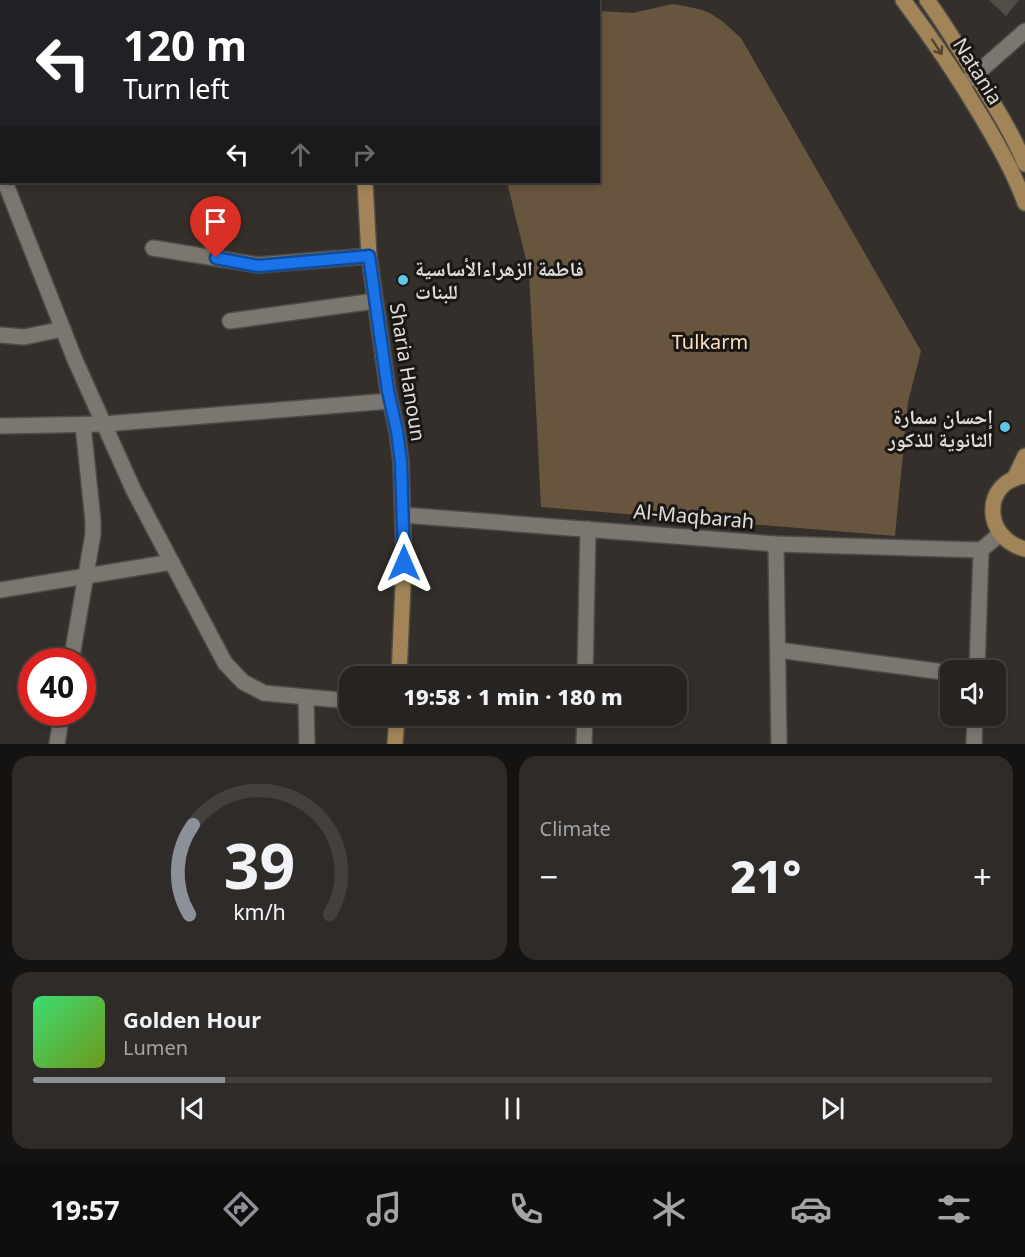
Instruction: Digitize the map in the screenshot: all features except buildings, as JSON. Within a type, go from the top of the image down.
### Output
[{"type":"street","name":"Natania","points":[[903,0],[930,35],[962,84],[999,146],[1025,202]]},
{"type":"street","name":"Natania","points":[[927,0],[992,100],[1025,164]]},
{"type":"street","points":[[962,84],[1025,31]]},
{"type":"street","points":[[5,183],[63,329],[134,491],[225,663],[243,682],[264,693],[339,700]]},
{"type":"street","name":"Sharia Hanoun","points":[[365,183],[369,256],[401,462],[404,574],[399,666]]},
{"type":"street","points":[[153,248],[258,266],[369,256]]},
{"type":"street","points":[[230,321],[375,301]]},
{"type":"street","points":[[0,335],[24,337],[63,329]]},
{"type":"street","points":[[0,426],[104,424],[390,401]]},
{"type":"street","points":[[73,648],[93,521],[83,425]]},
{"type":"street","points":[[1025,456],[1019,478],[1007,483],[998,492],[993,504],[993,517],[1000,534],[1014,546],[1025,549]]},
{"type":"street","name":"Al-Maqbarah","points":[[403,515],[776,544],[981,550]]},
{"type":"street","points":[[585,666],[588,529]]},
{"type":"street","points":[[977,660],[981,550],[1000,534]]},
{"type":"street","points":[[776,544],[779,744]]},
{"type":"street","points":[[0,590],[172,562]]},
{"type":"street","points":[[778,650],[940,672]]},
{"type":"street","points":[[306,697],[307,744]]},
{"type":"street","points":[[57,744],[60,726]]},
{"type":"street","points":[[395,744],[396,726]]},
{"type":"street","points":[[584,744],[585,726]]},
{"type":"street","points":[[974,744],[975,726]]},
{"type":"green space","name":"Tulkarm","points":[[672,4],[695,8],[717,17],[741,38],[921,351],[908,402],[895,536],[541,507],[529,272],[507,183],[600,183],[600,11],[633,13]]},
{"type":"place","name":"فاطمة الزهراءالأساسية للبنات","points":[[403,280]]},
{"type":"place","name":"إحسان سمارة الثانوية للذكور","points":[[1005,427]]},
{"type":"route","points":[[216,258],[258,266],[369,256],[388,391],[401,462],[404,563]]}]
